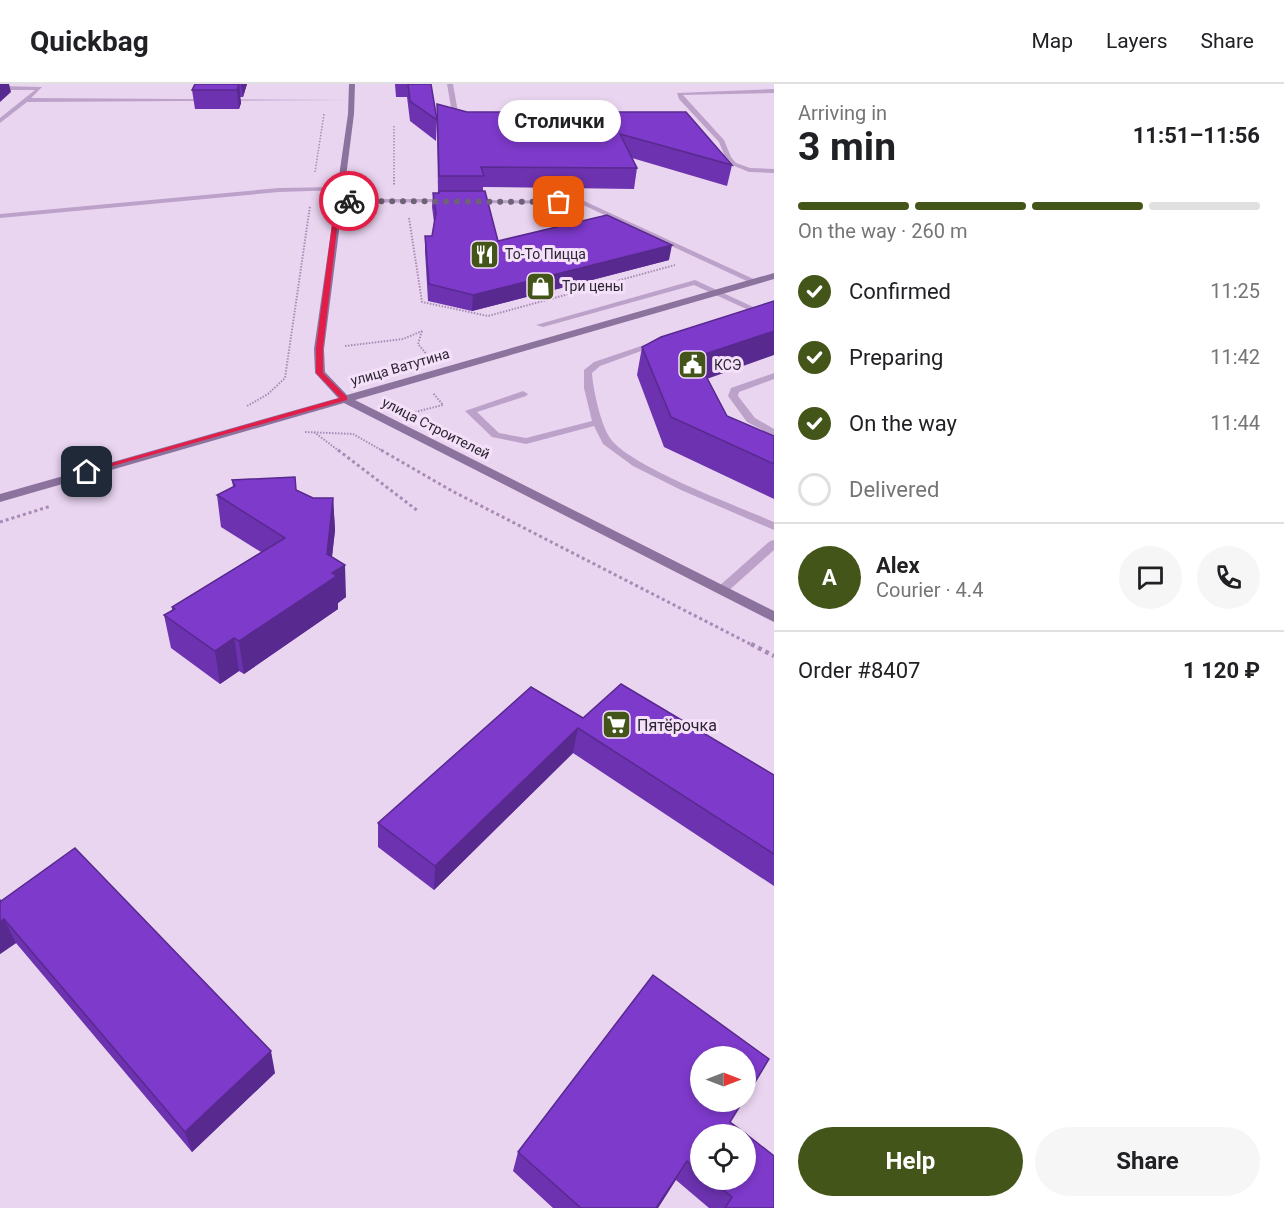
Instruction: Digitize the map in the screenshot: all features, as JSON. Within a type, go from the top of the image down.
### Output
[{"type":"main road","name":"улица Строителей","points":[[352,84],[351,114],[337,201],[319,348],[320,373],[345,399],[774,617]]},
{"type":"main road","name":"улица Ватутина","points":[[0,498],[774,276]]},
{"type":"lane","points":[[450,84],[456,119],[475,124]]},
{"type":"lane","points":[[0,88],[40,88],[0,121]]},
{"type":"lane","points":[[774,91],[680,93],[681,98],[722,141],[728,157],[734,164],[749,170],[774,171]]},
{"type":"lane","points":[[26,99],[351,100]]},
{"type":"lane","points":[[0,112],[10,112]]},
{"type":"lane","points":[[0,216],[279,190],[339,189]]},
{"type":"lane","points":[[337,201],[455,201]]},
{"type":"lane","points":[[466,202],[582,202],[754,282]]},
{"type":"lane","points":[[561,336],[540,325],[696,282],[762,310],[748,315]]},
{"type":"lane","points":[[672,339],[597,364],[587,372],[587,387],[606,441],[621,454],[649,470],[774,526]]},
{"type":"lane","points":[[774,376],[734,390],[733,396],[751,420],[774,433]]},
{"type":"lane","points":[[523,394],[471,411],[496,435],[526,441],[599,422]]},
{"type":"lane","points":[[722,590],[774,543]]},
{"type":"path","points":[[241,410],[268,394],[285,378],[326,100]]},
{"type":"path","points":[[394,126],[393,197],[407,206],[422,302],[488,316],[703,258]]},
{"type":"path","points":[[345,346],[403,339],[423,331],[417,344],[433,362]]},
{"type":"path","points":[[297,431],[353,434],[452,491],[774,656]]},
{"type":"path","points":[[314,432],[418,511]]},
{"type":"path","points":[[0,522],[55,505]]},
{"type":"building","points":[[195,84],[239,84],[237,90],[192,90]]},
{"type":"building","points":[[408,84],[431,84],[437,120],[410,101]]},
{"type":"building","points":[[437,104],[467,112],[686,112],[732,165],[620,134],[637,168],[481,167],[484,176],[439,176]]},
{"type":"building","points":[[439,191],[485,191],[498,241],[607,215],[672,245],[473,295],[429,284],[425,236],[432,236],[436,213],[433,193],[439,193]]},
{"type":"building","points":[[774,301],[774,331],[696,357],[727,416],[774,436],[774,464],[671,417],[642,347],[661,337]]},
{"type":"building","points":[[295,477],[296,490],[313,498],[333,498],[327,554],[345,565],[332,573],[337,576],[239,641],[234,638],[215,651],[164,615],[175,609],[172,607],[285,538],[217,495],[235,486],[232,480]]},
{"type":"building","points":[[621,684],[774,775],[774,854],[578,728],[435,866],[378,823],[531,687],[583,718]]},
{"type":"building","points":[[75,848],[271,1051],[185,1132],[4,919],[0,922],[0,900]]},
{"type":"building","points":[[653,975],[751,1046],[690,1046],[690,1112],[736,1112],[730,1122],[733,1124],[690,1124],[690,1164],[687,1161],[656,1208],[581,1208],[518,1152]]},
{"type":"building","points":[[756,1050],[769,1059],[756,1080]]},
{"type":"building","points":[[756,1142],[774,1156],[774,1208],[725,1208],[732,1197],[723,1190],[756,1190]]},
{"type":"way so far","points":[[349,201],[559,202]]},
{"type":"place","name":"Столички","points":[[559,202]]},
{"type":"place","name":"То-То Пицца","points":[[484,254]]},
{"type":"place","name":"Три цены","points":[[541,286]]},
{"type":"place","name":"КСЭ","points":[[693,365]]},
{"type":"place","name":"Пятёрочка","points":[[616,725]]},
{"type":"route","points":[[87,472],[345,399],[320,373],[319,348],[337,201],[349,201]]}]
